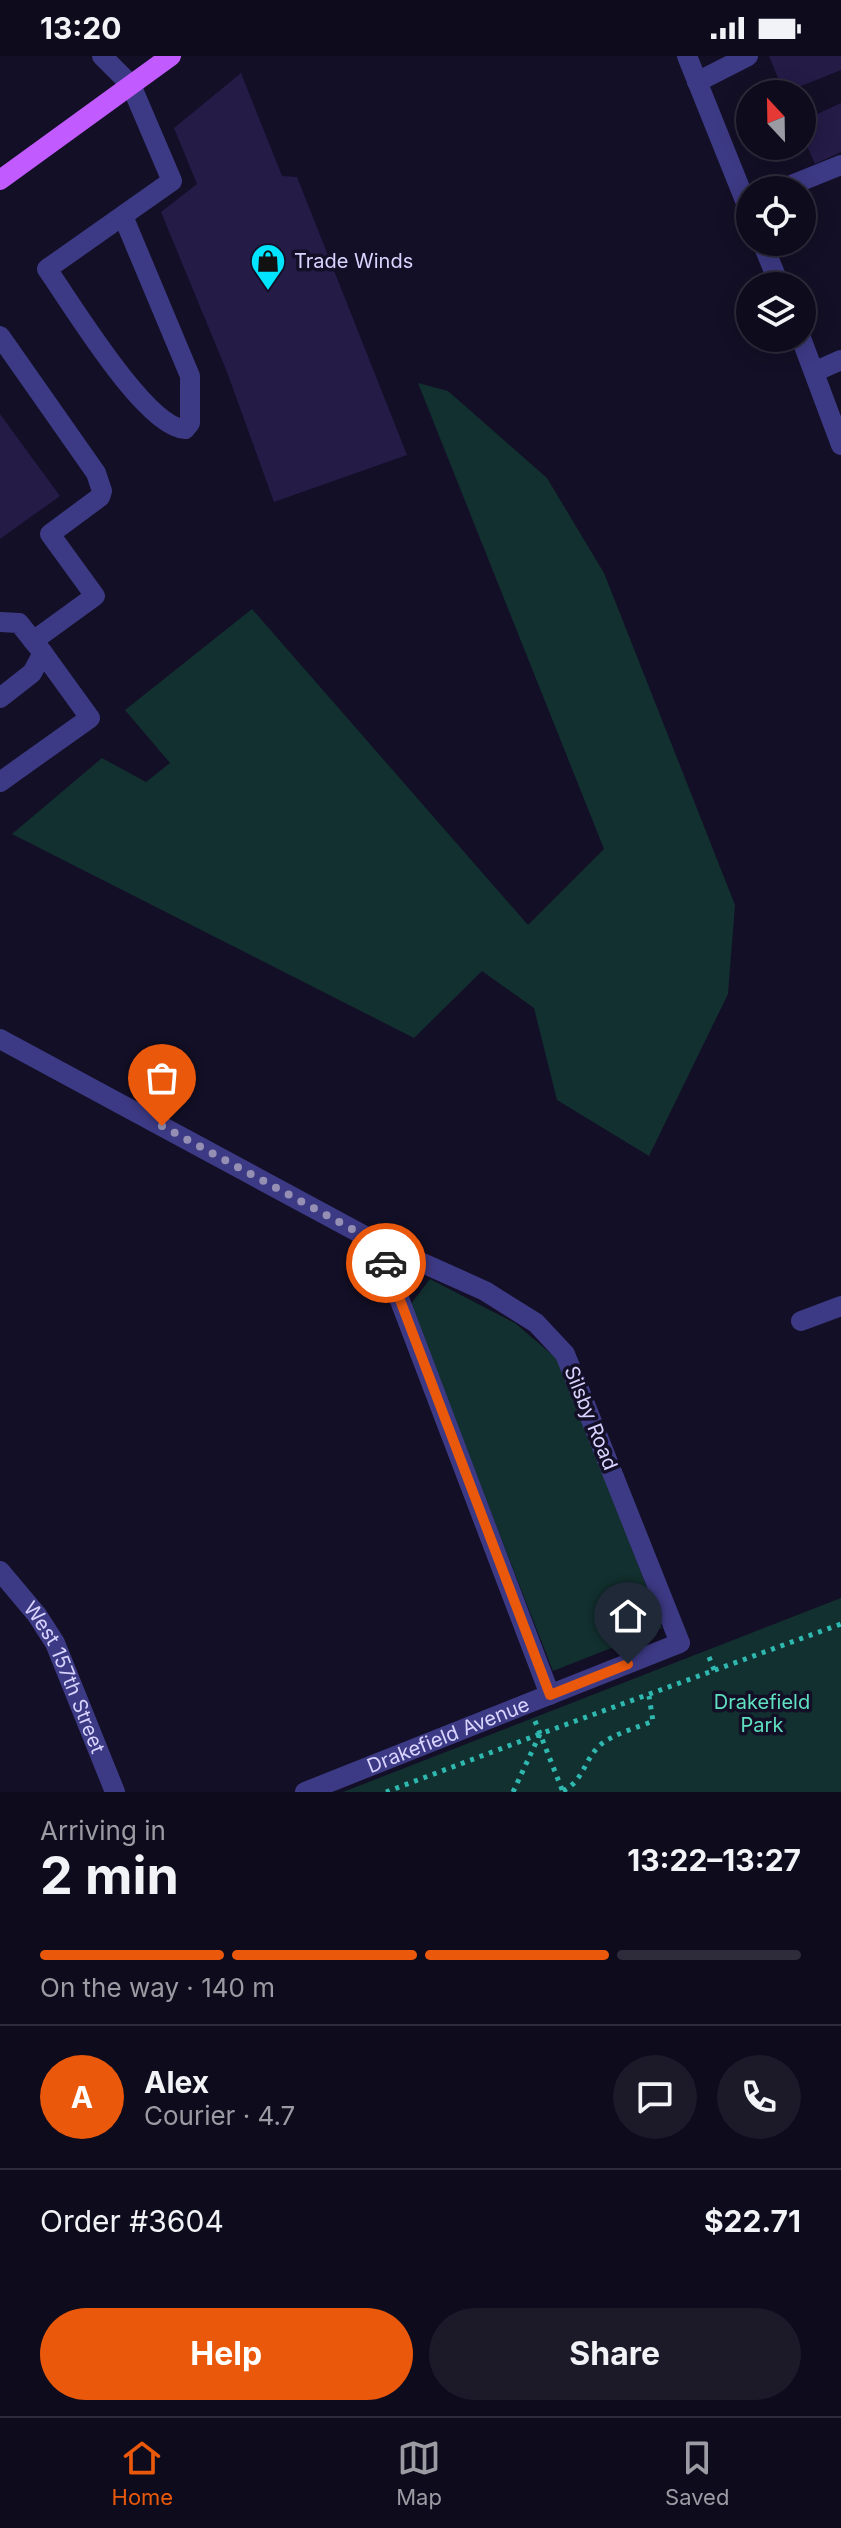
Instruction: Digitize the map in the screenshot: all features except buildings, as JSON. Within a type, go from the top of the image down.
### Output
[{"type":"main road","points":[[0,180],[171,56]]},
{"type":"street","points":[[102,56],[131,85],[172,181],[47,269],[138,398],[175,429],[185,429],[190,423],[190,376],[123,216]]},
{"type":"street","points":[[687,56],[736,176]]},
{"type":"street","points":[[697,82],[748,56]]},
{"type":"street","points":[[814,176],[841,165]]},
{"type":"street","points":[[0,336],[96,473],[102,491],[100,497],[50,534],[95,596],[38,647],[32,673],[0,698]]},
{"type":"street","points":[[806,352],[839,436]]},
{"type":"street","points":[[814,372],[841,360]]},
{"type":"street","points":[[0,622],[19,623],[90,718],[0,782]]},
{"type":"street","name":"Silsby Road","points":[[0,1039],[378,1243],[485,1291],[536,1323],[565,1354],[680,1643]]},
{"type":"street","points":[[378,1243],[550,1695]]},
{"type":"street","points":[[801,1321],[841,1306]]},
{"type":"street","name":"West 157th Street","points":[[0,1571],[37,1615],[55,1643],[115,1792]]},
{"type":"street","name":"Drakefield Avenue","points":[[305,1792],[680,1643]]},
{"type":"path","points":[[386,1792],[841,1624]]},
{"type":"path","points":[[709,1657],[715,1672]]},
{"type":"path","points":[[533,1716],[563,1792],[574,1785],[602,1743],[653,1721],[649,1696]]},
{"type":"path","points":[[513,1792],[540,1734]]},
{"type":"green space","points":[[418,383],[448,391],[547,478],[604,573],[735,905],[728,994],[649,1156],[557,1100],[534,1008],[482,971],[414,1038],[12,834],[102,758],[146,782],[170,763],[125,710],[252,609],[528,925],[604,849]]},
{"type":"green space","points":[[430,1279],[515,1323],[556,1358],[575,1398],[662,1628],[553,1671],[410,1305]]},
{"type":"green space","name":"Drakefield Park","points":[[841,1598],[841,1792],[343,1792]]},
{"type":"way so far","points":[[162,1126],[378,1243],[386,1263]]},
{"type":"place","name":"Trade Winds","points":[[268,292]]},
{"type":"route","points":[[386,1263],[550,1695],[628,1664]]}]
